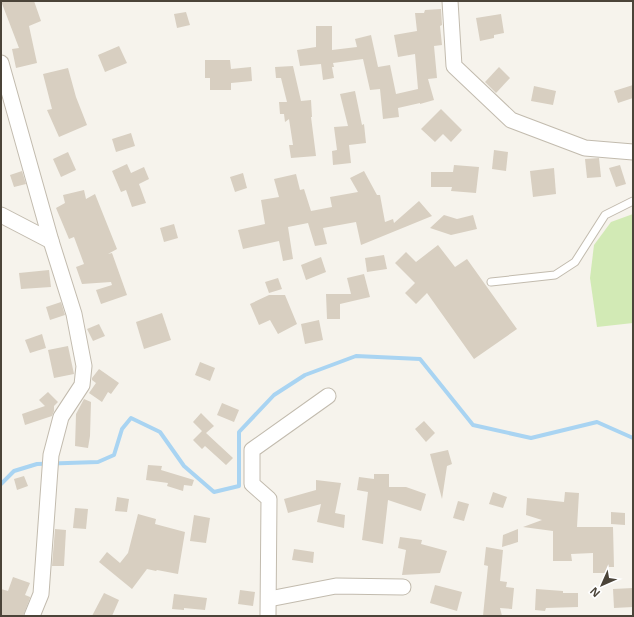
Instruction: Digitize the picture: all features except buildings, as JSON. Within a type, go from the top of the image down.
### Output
[{"type":"street","points":[[450,1],[454,66],[510,120],[585,148],[633,152]]},
{"type":"street","points":[[1,64],[51,241],[74,314],[84,366],[82,385],[61,417],[51,455],[41,594],[32,616]]},
{"type":"street","points":[[1,215],[51,241]]},
{"type":"street","points":[[268,616],[269,500],[252,484],[252,450],[328,396]]},
{"type":"street","points":[[269,599],[336,586],[403,587]]},
{"type":"lane","points":[[491,282],[555,275],[575,262],[605,215],[633,201]]},
{"type":"green space","points":[[633,214],[633,323],[597,327],[590,278],[594,245],[611,222]]},
{"type":"waterway","points":[[1,484],[14,471],[37,464],[98,462],[114,455],[122,429],[131,418],[160,432],[184,466],[214,492],[239,486],[239,432],[274,395],[305,375],[356,356],[420,359],[473,425],[531,438],[597,422],[633,438]]}]
